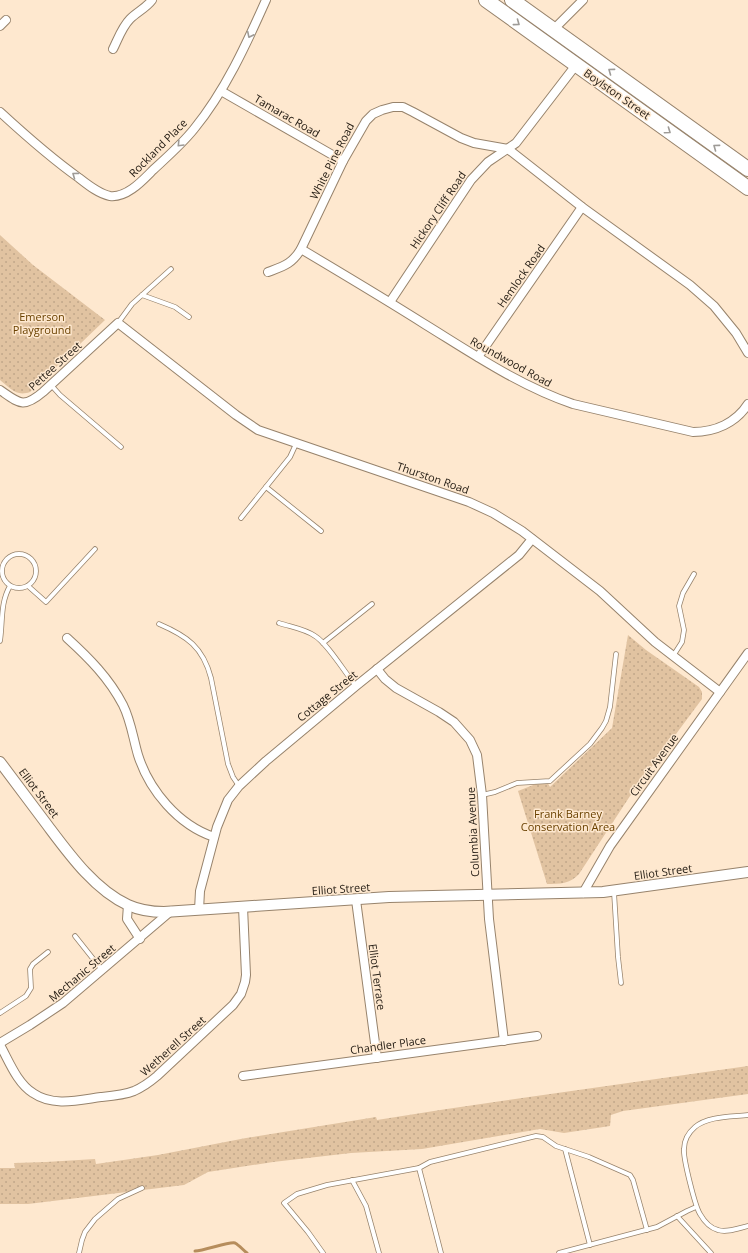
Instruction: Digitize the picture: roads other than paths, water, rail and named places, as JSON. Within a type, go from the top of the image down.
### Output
[{"type":"highway","name":"Boylston Street","points":[[486,0],[748,188]]},
{"type":"highway","name":"Boylston Street","points":[[512,0],[748,169]]},
{"type":"street","points":[[113,49],[127,23],[152,0]]},
{"type":"street","name":"Rockland Place","points":[[0,112],[30,140],[90,186],[110,196],[118,196],[136,186],[194,129],[220,91],[243,50],[266,0]]},
{"type":"street","points":[[554,30],[583,0]]},
{"type":"street","points":[[0,26],[6,20]]},
{"type":"street","name":"Hickory Cliff Road","points":[[390,302],[471,180],[488,162],[508,149],[522,136],[576,65]]},
{"type":"street","name":"Tamarac Road","points":[[220,91],[343,161]]},
{"type":"street","name":"White Pine Road","points":[[268,272],[288,264],[296,258],[343,161],[366,121],[373,114],[393,107],[403,107],[461,138],[474,143],[508,149]]},
{"type":"street","points":[[508,149],[538,174],[703,296],[714,306],[736,332],[748,353]]},
{"type":"street","name":"Hemlock Road","points":[[478,357],[582,207]]},
{"type":"street","name":"Roundwood Road","points":[[301,249],[524,384],[573,404],[693,432],[704,432],[731,422],[742,413],[748,404]]},
{"type":"street","name":"Pettee Street","points":[[0,390],[18,402],[27,403],[36,398],[51,386],[118,323]]},
{"type":"street","name":"Thurston Road","points":[[118,323],[252,427],[264,433],[469,502],[501,517],[600,592],[643,631],[720,692]]},
{"type":"street","name":"Cottage Street","points":[[199,910],[200,891],[214,837],[224,808],[238,786],[356,686],[518,555],[532,539]]},
{"type":"street","points":[[67,638],[92,662],[113,687],[128,716],[141,764],[159,795],[170,808],[189,825],[214,837]]},
{"type":"street","name":"Circuit Avenue","points":[[583,893],[610,846],[748,653]]},
{"type":"street","name":"Columbia Avenue","points":[[377,669],[390,684],[447,717],[465,734],[474,747],[477,755],[482,796],[489,919],[504,1041]]},
{"type":"street","name":"Elliot Street","points":[[0,762],[78,864],[106,891],[128,905],[149,911],[199,910],[356,900],[488,894],[583,893],[614,891],[748,872]]},
{"type":"street","name":"Elliot Terrace","points":[[356,900],[377,1058]]},
{"type":"street","points":[[128,905],[127,919],[140,939]]},
{"type":"street","name":"Wetherell Street","points":[[0,1044],[19,1078],[27,1088],[38,1096],[50,1100],[71,1101],[119,1094],[133,1091],[146,1085],[228,1011],[241,994],[246,982],[243,907]]},
{"type":"street","name":"Mechanic Street","points":[[0,1044],[30,1026],[63,1003],[172,911]]},
{"type":"street","name":"Chandler Place","points":[[243,1076],[537,1036]]},
{"type":"lane","points":[[118,323],[127,309],[170,269]]},
{"type":"lane","points":[[142,295],[175,307],[189,317]]},
{"type":"lane","points":[[51,386],[122,447]]},
{"type":"lane","points":[[241,518],[290,457],[296,444]]},
{"type":"lane","points":[[266,487],[321,531]]},
{"type":"lane","points":[[28,586],[46,602],[96,549]]},
{"type":"lane","points":[[14,554],[19,554],[27,555],[33,560],[37,567],[35,578],[28,586],[17,588],[10,586],[5,580],[3,576],[3,564],[7,558],[14,554]]},
{"type":"lane","points":[[673,656],[682,642],[684,630],[679,606],[683,593],[694,574]]},
{"type":"lane","points":[[0,641],[2,605],[5,593],[10,586]]},
{"type":"lane","points":[[323,643],[372,604]]},
{"type":"lane","points":[[279,623],[316,636],[356,686]]},
{"type":"lane","points":[[159,624],[176,631],[188,639],[197,649],[207,666],[211,678],[228,764],[232,777],[238,786]]},
{"type":"lane","points":[[482,796],[517,783],[550,781],[583,751],[597,735],[606,721],[610,707],[616,654]]},
{"type":"lane","points":[[614,891],[618,957],[622,983]]},
{"type":"lane","points":[[75,936],[103,970]]},
{"type":"lane","points":[[0,1013],[26,996],[31,988],[30,970],[33,964],[48,952]]},
{"type":"lane","points":[[748,1115],[707,1121],[698,1124],[688,1134],[684,1152],[696,1207],[703,1219],[717,1230],[726,1231],[748,1226]]},
{"type":"lane","points":[[323,1253],[284,1203],[297,1194],[327,1185],[419,1168],[430,1162],[532,1137],[543,1137],[553,1144],[598,1161],[630,1176],[633,1180],[647,1230]]},
{"type":"lane","points":[[565,1149],[590,1245]]},
{"type":"lane","points":[[419,1168],[441,1253]]},
{"type":"lane","points":[[352,1180],[366,1206],[379,1253]]},
{"type":"lane","points":[[79,1253],[85,1232],[95,1219],[118,1199],[142,1188]]},
{"type":"lane","points":[[559,1253],[660,1226],[696,1207]]},
{"type":"lane","points":[[677,1216],[711,1253]]},
{"type":"waterway","points":[[195,1251],[235,1243],[247,1253]]},
{"type":"park label","name":"Emerson Playground","points":[[42,323]]},
{"type":"park label","name":"Frank Barney Conservation Area","points":[[568,820]]}]
